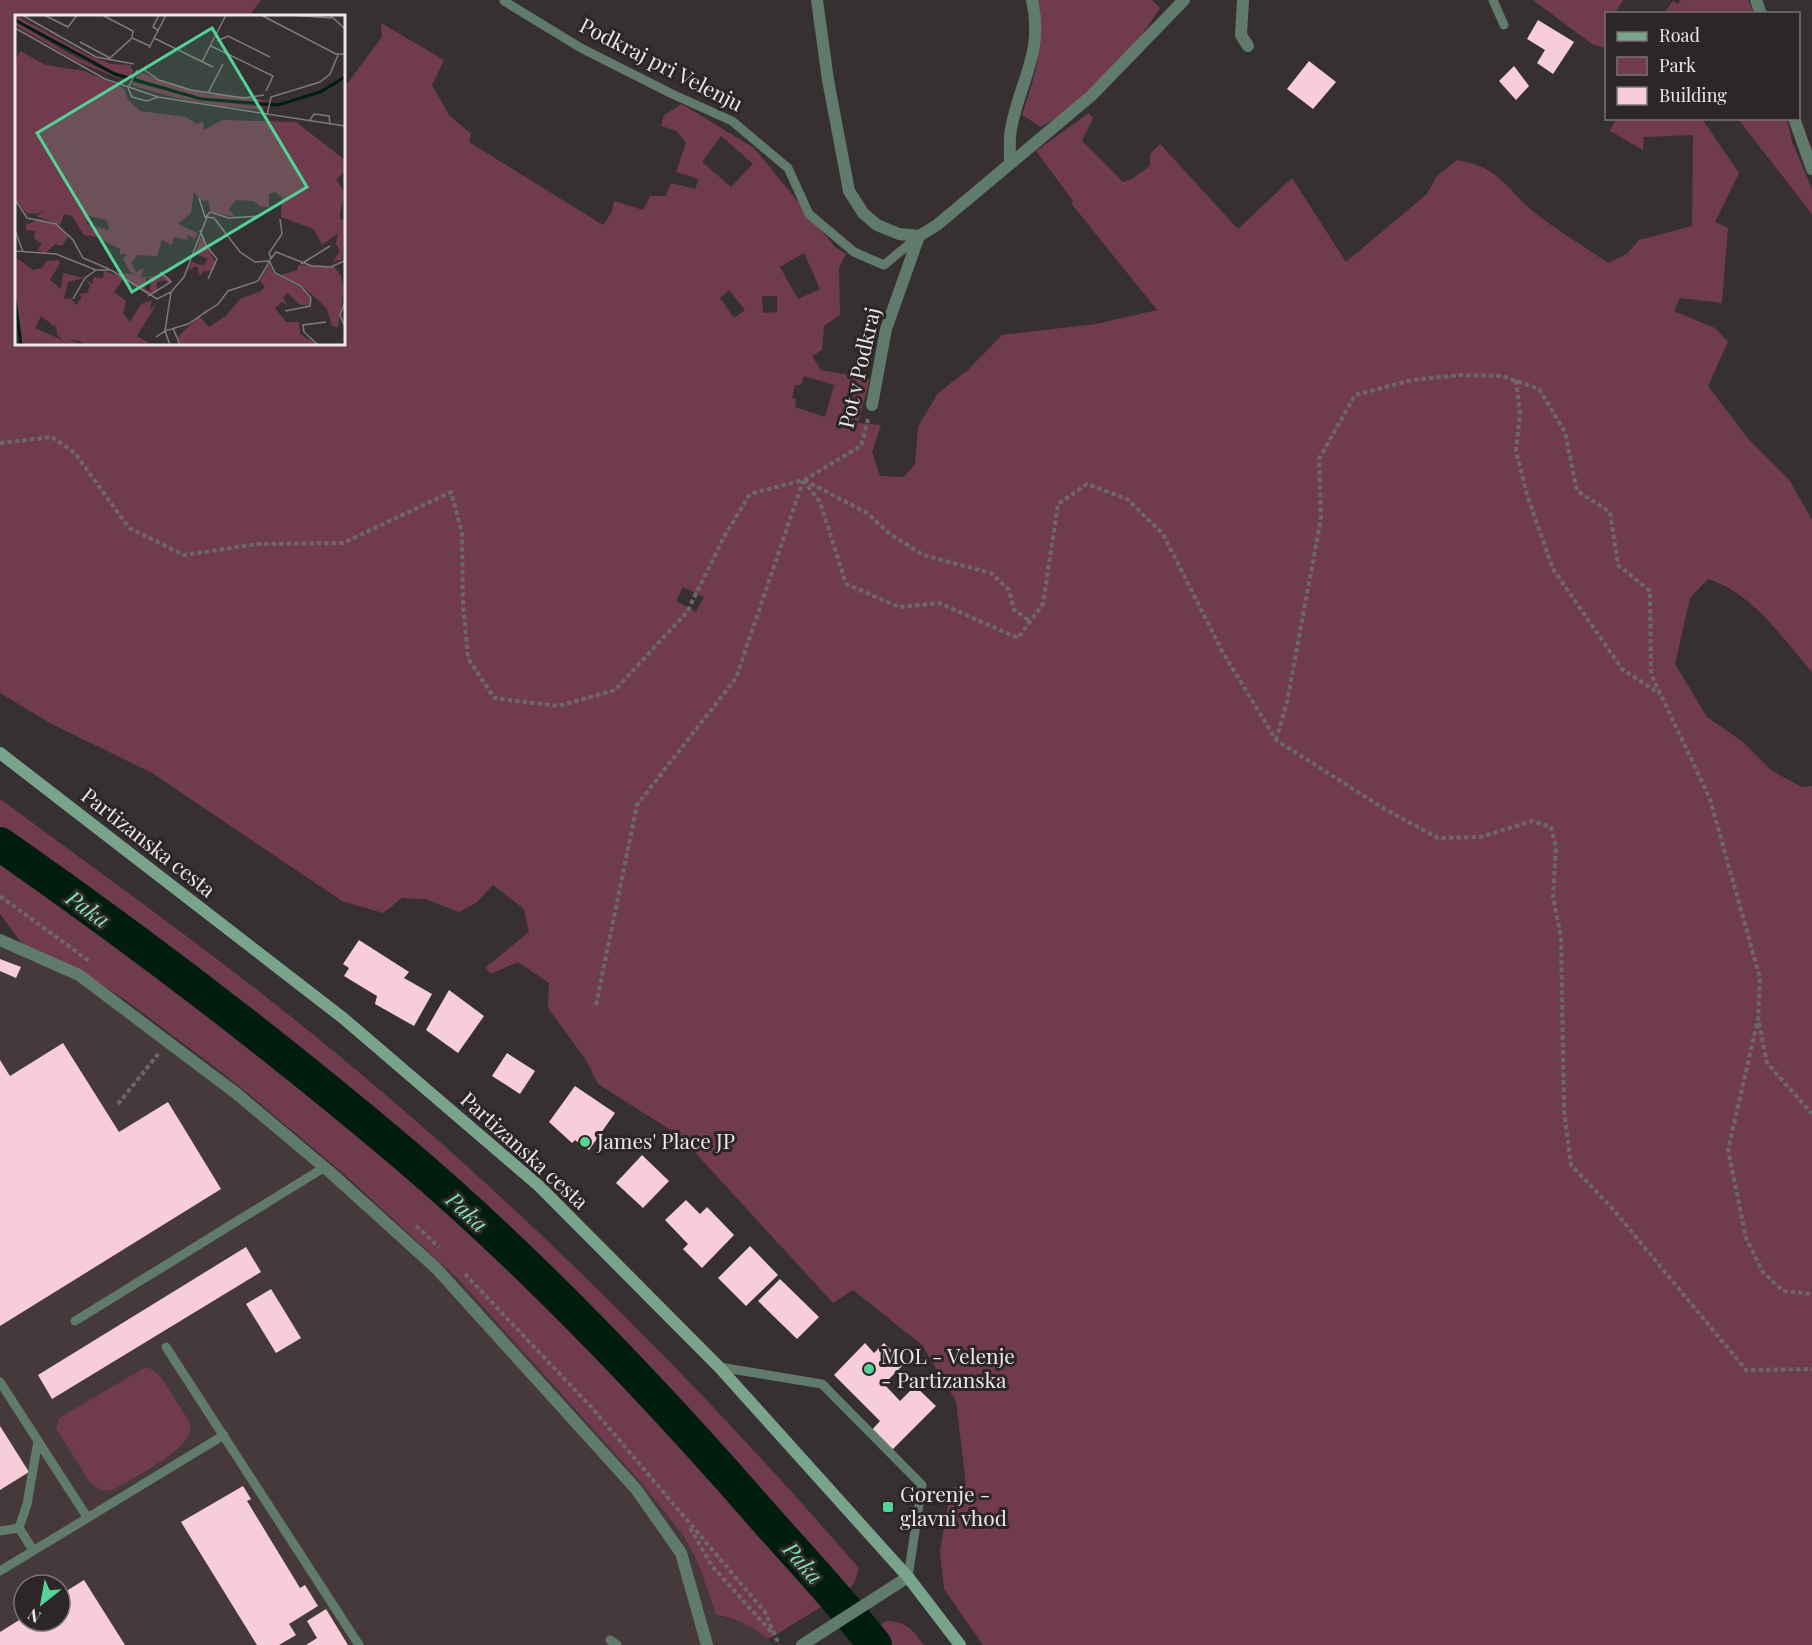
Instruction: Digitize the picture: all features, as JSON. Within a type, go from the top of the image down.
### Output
[{"type":"main road","name":"Partizanska cesta","points":[[0,753],[378,1049],[539,1186],[718,1367],[908,1577],[960,1645]]},
{"type":"street","points":[[817,0],[828,80],[849,191],[863,213],[877,225],[899,234],[919,236]]},
{"type":"street","points":[[1010,162],[1011,129],[1034,55],[1037,21],[1032,0]]},
{"type":"street","name":"Podkraj pri Velenju","points":[[919,236],[937,225],[1091,96],[1184,0]]},
{"type":"street","points":[[1243,0],[1240,35],[1248,46]]},
{"type":"street","points":[[1795,120],[1812,169]]},
{"type":"street","name":"Pot v Podkraj","points":[[872,405],[886,329],[919,236]]},
{"type":"street","points":[[0,940],[79,975],[237,1094],[325,1167],[436,1268],[636,1489],[681,1553],[707,1645]]},
{"type":"street","points":[[802,1645],[908,1577]]},
{"type":"lane","points":[[1493,0],[1504,25]]},
{"type":"lane","name":"Podkraj pri Velenju","points":[[504,1],[581,48],[732,121],[788,168],[809,214],[854,252],[884,265],[919,236]]},
{"type":"lane","points":[[75,1321],[325,1167]]},
{"type":"lane","points":[[166,1347],[359,1645]]},
{"type":"lane","points":[[718,1367],[822,1384],[922,1485],[908,1577]]},
{"type":"lane","points":[[0,1382],[87,1517]]},
{"type":"lane","points":[[0,1571],[224,1435]]},
{"type":"lane","points":[[19,1528],[27,1504],[38,1441]]},
{"type":"lane","points":[[0,1531],[19,1528]]},
{"type":"lane","points":[[19,1528],[33,1550]]},
{"type":"path","points":[[1276,741],[1287,702],[1321,518],[1319,459],[1355,395],[1412,380],[1460,375],[1503,376],[1539,389],[1565,432],[1577,490],[1610,512],[1618,565],[1650,591],[1651,674],[1710,799],[1760,978],[1758,1019],[1728,1150],[1746,1238],[1763,1272],[1783,1291],[1812,1294]]},
{"type":"path","points":[[1516,380],[1520,414],[1516,451],[1527,495],[1553,568],[1622,669],[1661,694]]},
{"type":"path","name":"Pot v Podkraj","points":[[0,443],[52,437],[75,453],[129,528],[184,555],[258,544],[342,543],[451,492],[462,533],[463,604],[468,658],[494,698],[558,706],[615,690],[687,612],[724,537],[750,494],[803,480],[861,446],[872,405]]},
{"type":"path","points":[[803,480],[867,513],[890,534],[923,555],[991,573],[1009,590],[1014,610],[1030,621]]},
{"type":"path","points":[[803,480],[820,502],[846,584],[899,607],[939,603],[1018,638],[1043,604],[1058,504],[1087,484],[1127,500],[1163,534],[1222,651],[1276,741],[1383,808],[1438,838],[1480,837],[1532,821],[1551,827],[1556,847],[1553,897],[1561,938],[1564,1110],[1571,1165],[1612,1208],[1746,1370],[1812,1369]]},
{"type":"path","points":[[596,1005],[637,805],[736,678],[803,480]]},
{"type":"path","points":[[1758,1019],[1767,1063],[1812,1114]]},
{"type":"path","points":[[118,1104],[168,1042]]},
{"type":"path","points":[[776,1638],[712,1566],[684,1517],[765,1612],[779,1645]]},
{"type":"shaded area","points":[[0,934],[23,945],[233,1081],[330,1172],[460,1281],[638,1479],[683,1535],[697,1560],[716,1615],[750,1625],[769,1639],[772,1645],[0,1645]]},
{"type":"green space","points":[[0,0],[261,0],[250,15],[15,15],[15,345],[345,345],[345,87],[382,37],[381,23],[444,60],[432,85],[449,115],[471,134],[469,142],[603,225],[612,212],[614,201],[643,210],[650,196],[666,196],[671,183],[695,189],[699,179],[676,172],[686,143],[677,131],[661,126],[664,115],[682,104],[754,148],[835,247],[846,254],[839,268],[840,315],[824,326],[822,350],[812,356],[821,370],[870,379],[858,423],[881,425],[872,452],[880,476],[904,477],[915,464],[918,427],[938,393],[968,370],[1002,335],[1096,324],[1157,310],[1071,203],[1073,201],[1036,151],[1089,113],[1093,118],[1082,141],[1123,182],[1132,179],[1150,166],[1150,154],[1160,144],[1238,229],[1292,178],[1346,262],[1427,194],[1437,176],[1457,160],[1493,173],[1535,213],[1608,263],[1627,254],[1639,240],[1692,226],[1693,135],[1644,137],[1643,150],[1610,131],[1616,120],[1703,120],[1739,173],[1715,222],[1728,228],[1722,303],[1680,298],[1674,311],[1715,328],[1728,342],[1708,386],[1749,440],[1790,481],[1812,520],[1812,672],[1778,631],[1753,606],[1724,586],[1708,579],[1690,598],[1675,664],[1707,717],[1743,742],[1772,771],[1802,787],[1812,786],[1812,1645],[983,1645],[944,1589],[940,1551],[951,1488],[966,1485],[956,1401],[922,1345],[853,1290],[833,1303],[680,1136],[598,1084],[586,1060],[548,1008],[549,983],[518,962],[490,974],[486,967],[529,932],[524,909],[493,885],[476,903],[459,912],[425,899],[402,898],[383,913],[342,901],[152,773],[50,723],[0,693]],"holes":[[[721,136],[753,164],[731,187],[702,162]],[[804,253],[820,289],[798,299],[780,267]],[[729,290],[745,310],[734,318],[720,298]],[[762,296],[777,296],[777,312],[763,313]],[[804,376],[834,385],[825,417],[795,407],[796,399],[792,398],[795,385],[801,385]],[[683,587],[704,597],[696,612],[676,601]]]},
{"type":"green space","points":[[1038,0],[1152,0],[1160,8],[1126,59],[1062,114],[1041,127],[1022,115],[1040,45]]},
{"type":"green space","points":[[1533,0],[1623,0],[1616,12],[1605,12],[1605,48],[1592,44]]},
{"type":"green space","points":[[1681,0],[1748,0],[1754,12],[1665,12],[1673,1],[1678,4]]},
{"type":"green space","points":[[1739,120],[1787,120],[1792,142],[1812,189],[1812,214]]},
{"type":"green space","points":[[0,799],[277,1005],[388,1097],[530,1224],[665,1357],[731,1426],[858,1567],[857,1577],[851,1587],[841,1595],[720,1458],[596,1325],[510,1239],[435,1170],[279,1041],[100,904],[0,832]]},
{"type":"green space","points":[[0,851],[282,1062],[391,1151],[444,1198],[594,1344],[737,1498],[829,1602],[769,1639],[731,1618],[716,1615],[697,1560],[683,1535],[638,1479],[460,1281],[345,1175],[233,1081],[124,999],[91,978],[23,945],[0,914]]},
{"type":"green space","points":[[146,1367],[156,1373],[167,1386],[189,1422],[189,1434],[183,1443],[161,1462],[115,1489],[103,1491],[90,1483],[56,1428],[59,1418]]},
{"type":"green space","points":[[886,1621],[893,1621],[908,1627],[924,1645],[884,1645],[873,1630]]},
{"type":"building","points":[[1538,20],[1574,42],[1553,74],[1537,63],[1545,50],[1527,39]]},
{"type":"building","points":[[1309,61],[1336,82],[1313,109],[1287,89]]},
{"type":"building","points":[[1514,66],[1529,86],[1516,100],[1499,81]]},
{"type":"building","points":[[359,940],[409,972],[404,978],[432,994],[414,1026],[375,1004],[377,996],[344,976],[349,968],[343,964]]},
{"type":"building","points":[[0,959],[21,967],[16,978],[0,971]]},
{"type":"building","points":[[449,990],[484,1016],[458,1053],[426,1030]]},
{"type":"building","points":[[63,1043],[119,1132],[168,1102],[221,1189],[0,1326],[0,1060],[10,1076]]},
{"type":"building","points":[[507,1053],[535,1071],[520,1094],[492,1076]]},
{"type":"building","points":[[575,1086],[615,1113],[589,1150],[575,1140],[572,1143],[549,1122]]},
{"type":"building","points":[[642,1155],[669,1181],[643,1208],[616,1183]]},
{"type":"building","points":[[686,1200],[700,1214],[707,1207],[734,1235],[702,1268],[683,1249],[688,1244],[665,1220]]},
{"type":"building","points":[[750,1246],[778,1275],[746,1306],[718,1278]]},
{"type":"building","points":[[246,1247],[261,1272],[52,1399],[38,1375]]},
{"type":"building","points":[[780,1279],[819,1317],[797,1339],[758,1301]]},
{"type":"building","points":[[271,1289],[301,1338],[276,1353],[246,1304]]},
{"type":"building","points":[[865,1343],[874,1353],[884,1343],[904,1364],[884,1384],[900,1401],[915,1386],[936,1406],[891,1451],[871,1431],[880,1421],[834,1375]]},
{"type":"building","points":[[0,1426],[29,1472],[0,1490]]},
{"type":"building","points":[[243,1486],[251,1499],[247,1501],[300,1588],[305,1585],[318,1606],[289,1624],[296,1635],[279,1645],[257,1645],[181,1522]]},
{"type":"building","points":[[84,1580],[125,1645],[0,1645],[0,1632],[12,1624],[12,1633],[72,1633],[72,1588]]},
{"type":"building","points":[[326,1609],[348,1645],[306,1645],[317,1638],[307,1621]]},
{"type":"waterway","name":"Paka","points":[[0,844],[155,956],[255,1033],[354,1112],[452,1196],[547,1285],[638,1378],[823,1583],[875,1645]]},
{"type":"place","name":"James' Place JP","points":[[585,1142]]},
{"type":"place","name":"MOL - Velenje - Partizanska","points":[[869,1369]]},
{"type":"place","name":"Gorenje - glavni vhod","points":[[888,1507]]}]
